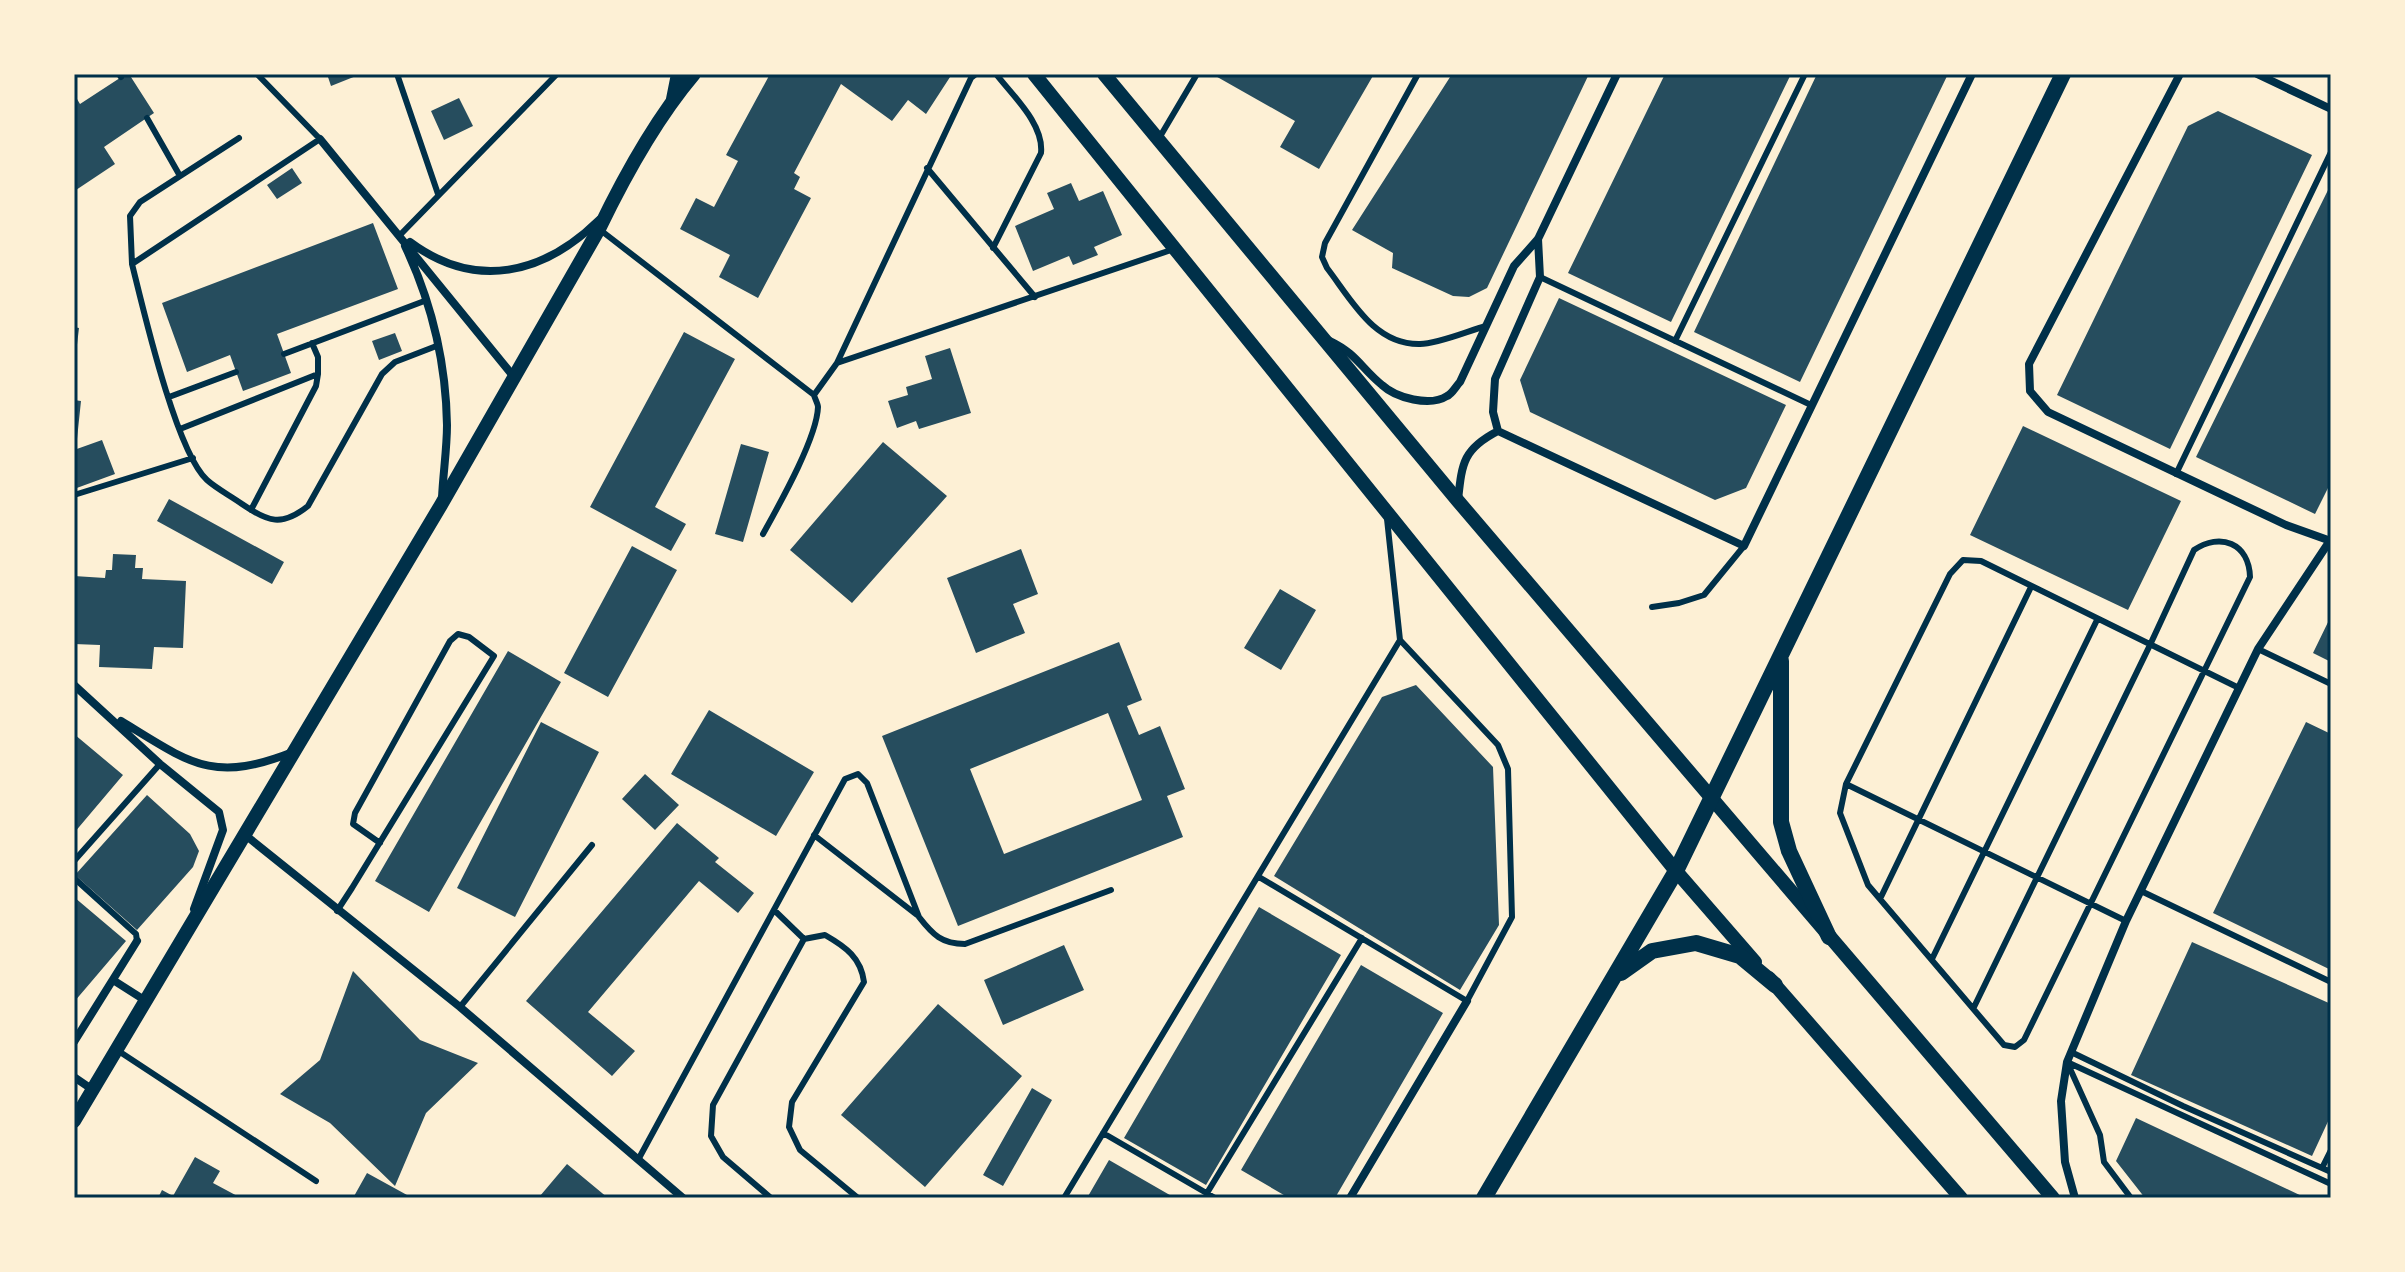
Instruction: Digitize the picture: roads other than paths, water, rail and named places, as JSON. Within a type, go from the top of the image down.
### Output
[{"type":"main road","points":[[1484,1198],[1676,871],[2063,74]]},
{"type":"main road","points":[[1781,655],[1781,822],[1789,851],[1829,937]]},
{"type":"main road","points":[[1615,977],[1652,951],[1696,943],[1740,956],[1775,985]]},
{"type":"street","points":[[673,99],[678,74]]},
{"type":"street","points":[[400,235],[426,254],[455,266],[487,271],[520,268],[550,258],[578,241],[601,219],[673,99],[694,74]]},
{"type":"street","points":[[1034,74],[1676,871],[1961,1198]]},
{"type":"street","points":[[1104,74],[1458,501],[2053,1198]]},
{"type":"street","points":[[1322,338],[1349,350],[1384,387],[1407,398],[1427,401],[1447,397],[1460,382],[1514,266],[1538,239],[1617,74]]},
{"type":"street","points":[[1498,431],[1744,546],[1972,74]]},
{"type":"street","points":[[2075,1198],[2065,1162],[2061,1101],[2067,1062],[2126,921],[2258,649],[2330,540],[2286,525],[2048,412],[2030,391],[2029,364],[2180,74]]},
{"type":"street","points":[[2257,74],[2331,109]]},
{"type":"street","points":[[320,139],[514,377]]},
{"type":"street","points":[[74,1121],[441,505],[599,229],[617,191]]},
{"type":"street","points":[[400,235],[427,300],[439,345],[447,424],[441,505]]},
{"type":"street","points":[[1498,431],[1493,412],[1495,379],[1540,277],[1538,239]]},
{"type":"street","points":[[1458,501],[1461,469],[1469,450],[1498,431]]},
{"type":"street","points":[[74,685],[160,764],[219,812],[223,830],[183,939]]},
{"type":"street","points":[[107,713],[180,758],[219,769],[263,764],[295,751]]},
{"type":"street","points":[[244,834],[460,1007],[683,1198]]},
{"type":"street","points":[[74,1042],[137,941]]},
{"type":"street","points":[[113,980],[146,1001]]},
{"type":"street","points":[[1350,1198],[1467,1001]]},
{"type":"street","points":[[74,1077],[93,1090]]},
{"type":"lane","points":[[132,264],[320,139],[257,74]]},
{"type":"lane","points":[[397,74],[438,194]]},
{"type":"lane","points":[[400,235],[557,74]]},
{"type":"lane","points":[[814,395],[837,363],[927,168],[971,78],[976,74]]},
{"type":"lane","points":[[993,248],[1041,153],[1042,141],[1036,126],[996,74]]},
{"type":"lane","points":[[1158,140],[1197,74]]},
{"type":"lane","points":[[1418,74],[1325,243],[1322,257],[1327,268],[1376,330],[1397,340],[1421,345],[1486,326]]},
{"type":"lane","points":[[1675,341],[1805,74]]},
{"type":"lane","points":[[147,118],[180,176]]},
{"type":"lane","points":[[239,138],[140,202],[130,216],[132,264],[169,397],[180,429],[205,478],[271,520],[292,519],[308,506],[382,374],[395,362],[439,345]]},
{"type":"lane","points":[[2176,474],[2331,152]]},
{"type":"lane","points":[[927,168],[1035,297]]},
{"type":"lane","points":[[599,229],[814,395],[818,405],[811,433],[793,478],[763,534]]},
{"type":"lane","points":[[837,363],[1174,249]]},
{"type":"lane","points":[[1540,277],[1811,405]]},
{"type":"lane","points":[[284,354],[427,300]]},
{"type":"lane","points":[[251,510],[316,386],[318,357],[312,343]]},
{"type":"lane","points":[[169,397],[236,372]]},
{"type":"lane","points":[[180,429],[318,374]]},
{"type":"lane","points":[[74,495],[193,458]]},
{"type":"lane","points":[[1064,1198],[1400,640],[1387,514]]},
{"type":"lane","points":[[1974,1007],[2150,645],[2194,550],[2218,540],[2240,549],[2249,561],[2250,577],[2205,672],[2024,1040],[2015,1047],[2004,1045],[1868,885],[1840,813],[1846,784],[1950,574],[1963,560],[1981,561],[2097,620],[2150,645],[2205,672],[2239,688]]},
{"type":"lane","points":[[1652,607],[1704,595],[1744,546]]},
{"type":"lane","points":[[1880,899],[2031,587]]},
{"type":"lane","points":[[1932,959],[2097,620]]},
{"type":"lane","points":[[337,911],[380,843],[494,656],[469,637],[458,634],[450,641],[355,813],[353,824],[380,843]]},
{"type":"lane","points":[[1259,877],[1467,1001],[1512,917],[1508,769],[1498,745],[1400,640]]},
{"type":"lane","points":[[2258,649],[2331,684]]},
{"type":"lane","points":[[74,861],[160,764]]},
{"type":"lane","points":[[638,1161],[845,779],[858,774],[867,783],[919,917]]},
{"type":"lane","points":[[1846,784],[2126,921]]},
{"type":"lane","points":[[814,835],[919,917],[933,934],[948,944],[965,944],[1111,890]]},
{"type":"lane","points":[[460,1007],[592,845]]},
{"type":"lane","points":[[74,878],[136,934],[137,941]]},
{"type":"lane","points":[[2141,891],[2331,982]]},
{"type":"lane","points":[[774,910],[804,939]]},
{"type":"lane","points":[[804,939],[825,935],[843,945],[862,964],[864,982],[792,1102],[789,1127],[800,1150],[858,1198]]},
{"type":"lane","points":[[1205,1195],[1362,938]]},
{"type":"lane","points":[[771,1198],[723,1157],[711,1136],[713,1105],[804,939]]},
{"type":"lane","points":[[117,1050],[316,1181]]},
{"type":"lane","points":[[2071,1052],[2331,1172]]},
{"type":"lane","points":[[2067,1062],[2331,1184]]},
{"type":"lane","points":[[2067,1062],[2100,1135],[2104,1162],[2131,1198]]},
{"type":"lane","points":[[1103,1133],[1205,1195],[1215,1198]]},
{"type":"lane","points":[[2322,1168],[2331,1150]]}]
